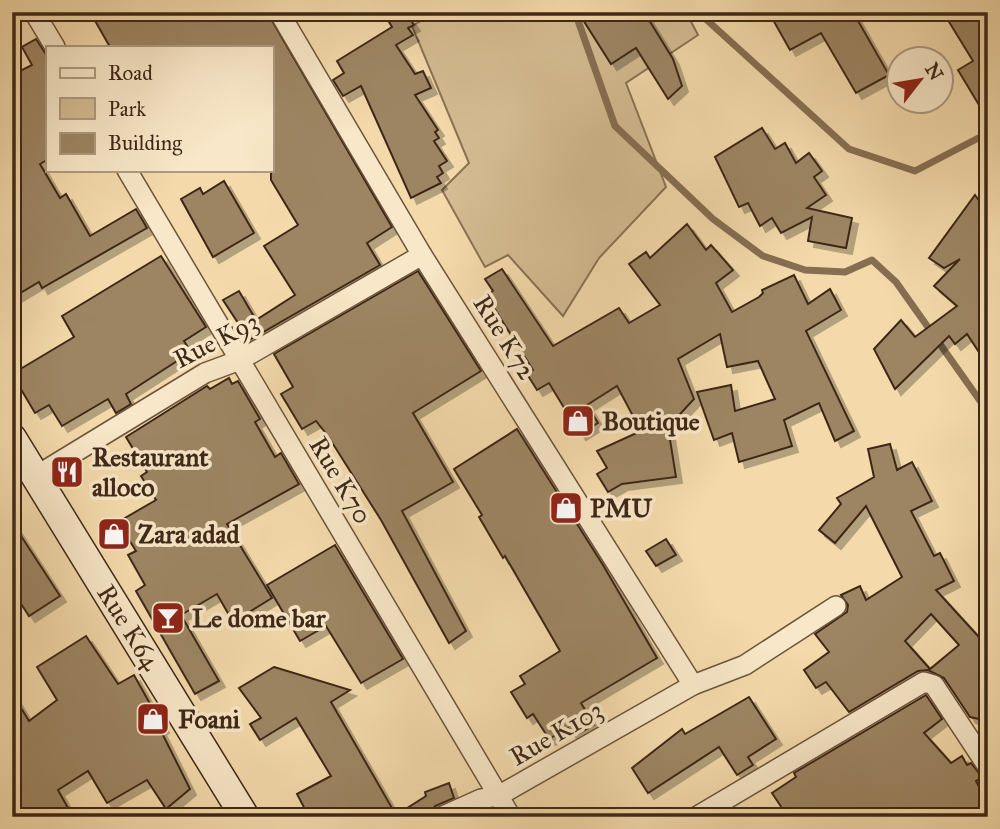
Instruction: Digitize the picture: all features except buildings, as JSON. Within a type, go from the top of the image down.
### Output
[{"type":"street","points":[[34,12],[53,46]]},
{"type":"street","name":"Rue K72","points":[[279,12],[422,255],[693,685]]},
{"type":"street","name":"Rue K70","points":[[128,172],[511,817]]},
{"type":"street","name":"Rue K93","points":[[36,476],[205,373],[240,360],[422,255]]},
{"type":"street","name":"Rue K64","points":[[12,438],[245,817]]},
{"type":"street","name":"Rue K103","points":[[441,817],[481,799],[498,796],[693,685],[745,665],[836,606]]},
{"type":"street","points":[[696,817],[924,682],[934,685],[988,767]]},
{"type":"green space","points":[[437,12],[686,12],[698,35],[626,83],[666,187],[599,258],[563,316],[508,255],[485,267],[442,190],[469,163],[412,26]]},
{"type":"waterway","points":[[575,12],[615,126],[713,219],[763,256],[805,270],[845,272],[872,260],[896,282],[988,412]]},
{"type":"waterway","points":[[698,12],[849,149],[915,171],[988,133]]},
{"type":"place","name":"Boutique","points":[[578,421]]},
{"type":"place","name":"Restaurant alloco","points":[[67,472]]},
{"type":"place","name":"PMU","points":[[566,508]]},
{"type":"place","name":"Zara adad","points":[[114,534]]},
{"type":"place","name":"Le dome bar","points":[[168,618]]},
{"type":"place","name":"Foani","points":[[153,719]]}]
